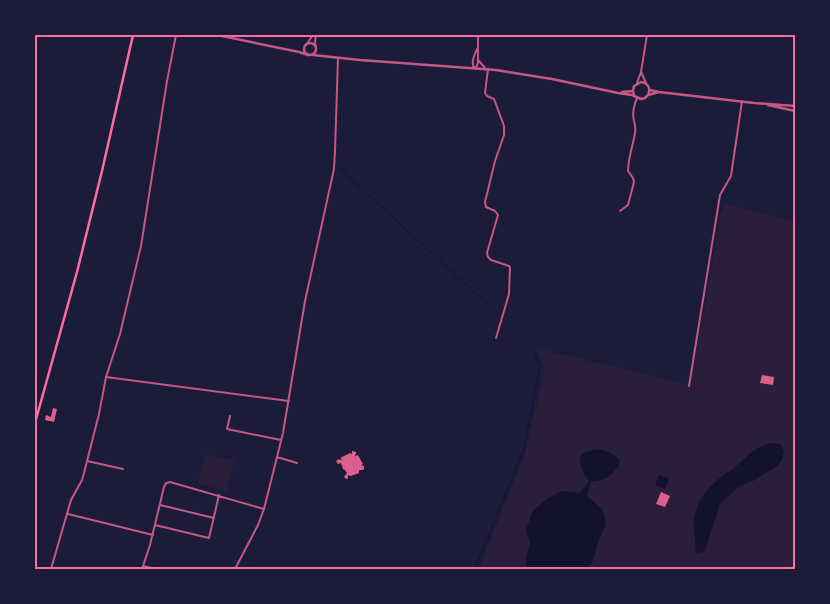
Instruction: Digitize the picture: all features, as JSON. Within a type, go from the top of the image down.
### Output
[{"type":"main road","points":[[35,423],[77,272],[132,36]]},
{"type":"street","points":[[51,569],[66,514],[82,480],[88,461],[99,414],[102,391],[120,334],[141,246],[164,98],[176,35]]},
{"type":"street","points":[[218,35],[308,55],[487,69],[632,94],[643,99],[648,95],[659,92]]},
{"type":"street","points":[[308,55],[304,51],[314,35]]},
{"type":"street","points":[[313,55],[316,49],[314,35]]},
{"type":"street","points":[[474,68],[478,64],[478,35]]},
{"type":"street","points":[[620,211],[628,205],[634,182],[628,171],[636,127],[633,116],[636,97],[633,91],[642,72],[647,35]]},
{"type":"street","points":[[292,51],[312,44],[324,56]]},
{"type":"street","points":[[467,67],[473,59],[477,47]]},
{"type":"street","points":[[235,569],[258,525],[264,509],[289,401],[305,301],[334,169],[338,58]]},
{"type":"street","points":[[473,59],[474,68]]},
{"type":"street","points":[[478,59],[487,69],[485,93],[494,99],[504,126],[504,134],[485,202],[486,207],[495,211],[498,215],[487,253],[488,257],[491,260],[510,266],[509,294],[496,338]]},
{"type":"street","points":[[642,72],[650,90],[648,95]]},
{"type":"street","points":[[636,84],[646,83]]},
{"type":"street","points":[[650,90],[742,101],[795,111]]},
{"type":"street","points":[[618,93],[633,91]]},
{"type":"street","points":[[689,386],[720,195],[730,176],[742,101]]},
{"type":"street","points":[[761,104],[795,106]]},
{"type":"street","points":[[106,377],[289,401]]},
{"type":"street","points":[[230,416],[227,429],[281,440]]},
{"type":"street","points":[[277,457],[296,463]]},
{"type":"street","points":[[88,461],[123,469]]},
{"type":"street","points":[[156,569],[142,567],[153,535],[166,483],[170,482],[219,495],[264,509]]},
{"type":"street","points":[[155,525],[209,538],[219,495]]},
{"type":"street","points":[[160,504],[214,518]]},
{"type":"street","points":[[66,514],[153,535]]},
{"type":"path","points":[[793,569],[795,564]]},
{"type":"shaded area","points":[[724,204],[795,221],[795,569],[479,569],[526,451],[545,366],[536,348],[689,385],[703,317],[720,215],[723,212]]},
{"type":"shaded area","points":[[773,443],[782,446],[784,452],[782,460],[777,466],[755,480],[738,487],[719,505],[705,550],[697,553],[695,548],[694,519],[699,502],[716,481],[752,452],[761,446]]},
{"type":"shaded area","points":[[597,449],[612,454],[620,460],[617,469],[609,476],[591,481],[587,496],[602,510],[606,521],[591,564],[586,569],[526,569],[530,542],[526,529],[533,511],[557,493],[563,491],[580,493],[589,481],[582,470],[580,457],[583,453]]},
{"type":"shaded area","points":[[205,454],[234,460],[227,491],[198,484]]},
{"type":"shaded area","points":[[659,475],[669,479],[665,489],[655,485]]},
{"type":"building","points":[[762,375],[774,377],[773,385],[760,383]]},
{"type":"building","points":[[53,408],[57,409],[54,422],[45,420],[46,415],[51,417]]},
{"type":"building","points":[[352,451],[356,452],[355,456],[358,455],[364,469],[351,476],[348,475],[346,479],[344,477],[347,473],[341,463],[338,464],[336,461],[342,460],[340,458],[350,453],[352,454]]},
{"type":"building","points":[[661,492],[670,496],[665,507],[656,504]]},
{"type":"waterway","points":[[338,167],[486,303]]},
{"type":"waterway","points":[[475,569],[524,449],[540,367],[535,353]]}]
